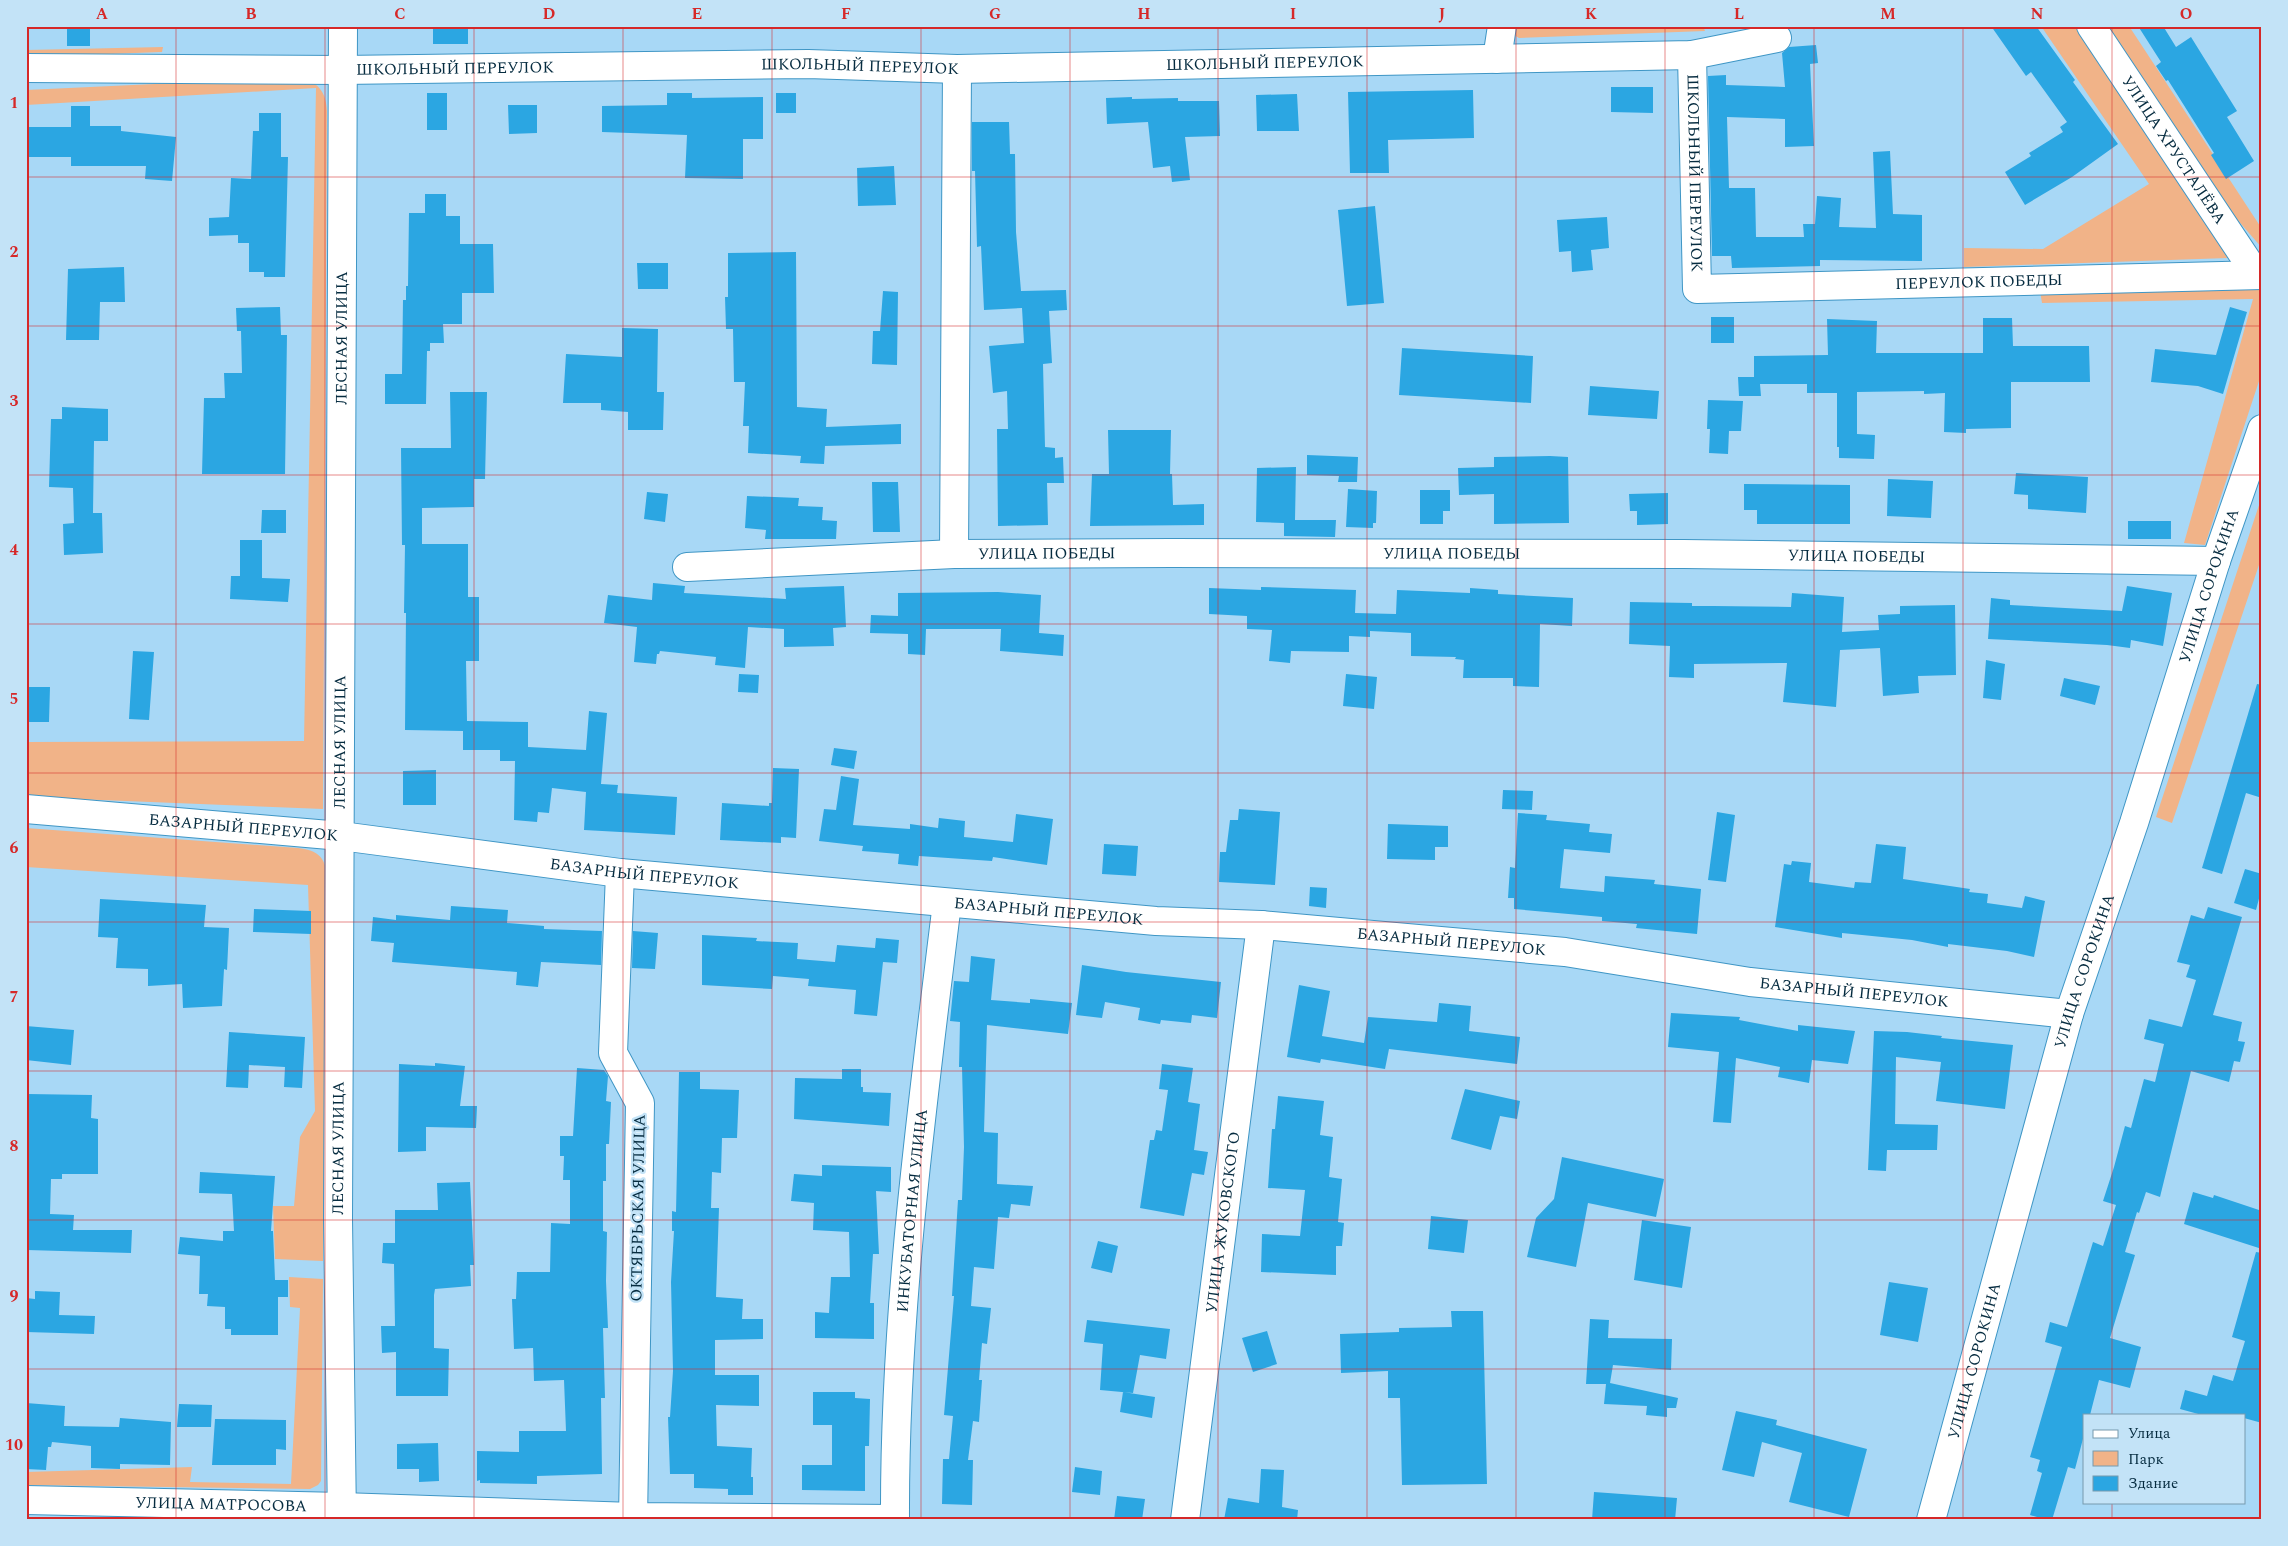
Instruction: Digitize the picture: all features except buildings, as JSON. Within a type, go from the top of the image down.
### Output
[{"type":"street","name":"ЛЕСНАЯ УЛИЦА","points":[[342,1513],[338,1219],[343,26]]},
{"type":"street","points":[[1497,59],[1502,26]]},
{"type":"street","name":"УЛИЦА ХРУСТАЛЁВА","points":[[2091,26],[2259,274]]},
{"type":"street","name":"ШКОЛЬНЫЙ ПЕРЕУЛОК","points":[[26,68],[342,70],[808,64],[957,69],[1692,55],[1777,38]]},
{"type":"street","name":"ШКОЛЬНЫЙ ПЕРЕУЛОК","points":[[1692,55],[1697,290]]},
{"type":"street","points":[[954,554],[957,69]]},
{"type":"street","name":"ПЕРЕУЛОК ПОБЕДЫ","points":[[1697,290],[2259,274]]},
{"type":"street","name":"УЛИЦА СОРОКИНА","points":[[1931,1520],[2069,1014],[2134,823],[2216,562],[2262,429]]},
{"type":"street","name":"УЛИЦА ПОБЕДЫ","points":[[687,567],[954,554],[1171,552],[1684,554],[2216,562]]},
{"type":"street","name":"БАЗАРНЫЙ ПЕРЕУЛОК","points":[[26,809],[341,836],[620,873],[1156,921],[1261,924],[1565,952],[1750,982],[2069,1014]]},
{"type":"street","name":"ОКТЯБРЬСКАЯ УЛИЦА","points":[[620,873],[614,1053],[640,1103],[633,1518]]},
{"type":"street","name":"ИНКУБАТОРНАЯ УЛИЦА","points":[[895,1519],[899,1376],[910,1210],[947,903]]},
{"type":"street","name":"УЛИЦА ЖУКОВСКОГО","points":[[1185,1520],[1261,924]]},
{"type":"street","name":"УЛИЦА МАТРОСОВА","points":[[26,1500],[342,1513],[633,1518],[895,1519]]},
{"type":"green space","points":[[1508,26],[1703,26],[1705,31],[1519,38],[1514,35]]},
{"type":"green space","points":[[2041,26],[2076,26],[2228,258],[1964,267],[1964,248],[2043,249],[2149,184]]},
{"type":"green space","points":[[2104,26],[2129,26],[2262,229],[2262,248],[2235,217]]},
{"type":"green space","points":[[163,47],[162,52],[26,57],[26,50]]},
{"type":"green space","points":[[302,77],[317,86],[323,94],[327,111],[323,809],[26,797],[26,742],[304,741],[316,88],[26,105],[26,90]]},
{"type":"green space","points":[[2039,285],[2262,290],[2262,372],[2205,545],[2184,543],[2253,299],[2042,303]]},
{"type":"green space","points":[[2262,496],[2262,556],[2172,823],[2156,817]]},
{"type":"green space","points":[[26,828],[298,848],[313,852],[322,859],[328,885],[323,1261],[275,1259],[273,1206],[294,1206],[300,1137],[315,1111],[308,885],[26,867]]},
{"type":"green space","points":[[289,1277],[323,1279],[321,1481],[318,1485],[310,1489],[26,1485],[26,1472],[192,1467],[190,1482],[291,1484],[300,1308],[290,1307]]}]
